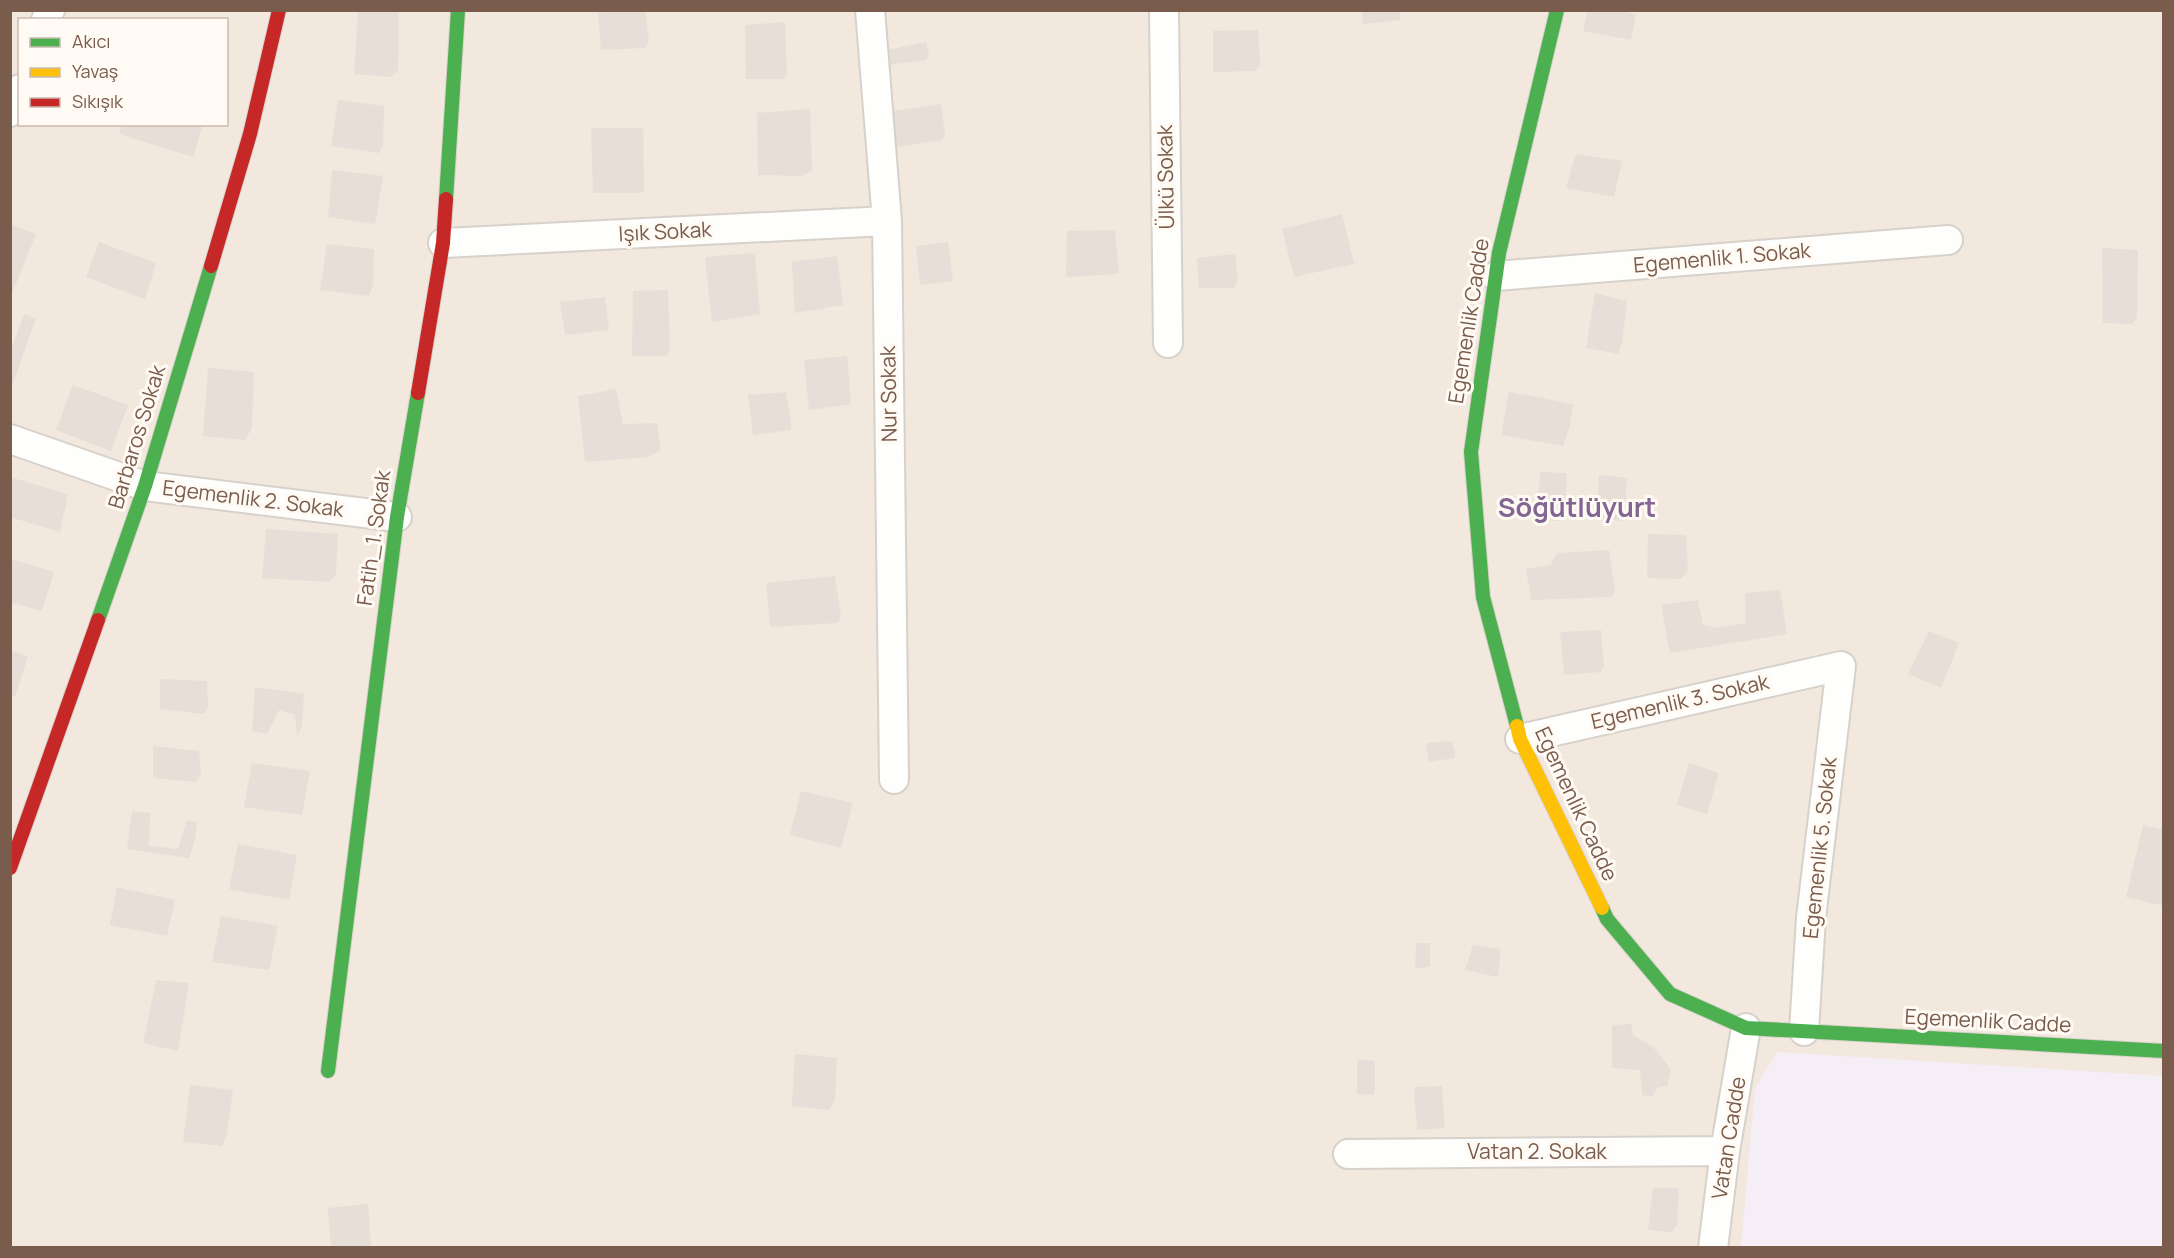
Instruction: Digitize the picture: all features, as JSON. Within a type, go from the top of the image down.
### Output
[{"type":"street","name":"Barbaros Sokak","points":[[10,868],[145,486],[250,134],[279,10]]},
{"type":"street","name":"Fatih_1. Sokak","points":[[328,1071],[397,517],[443,243],[458,10]]},
{"type":"street","name":"Nur Sokak","points":[[870,10],[887,221],[894,779]]},
{"type":"street","name":"Ülkü Sokak","points":[[1164,10],[1168,343]]},
{"type":"street","name":"Egemenlik Cadde","points":[[1557,10],[1499,253],[1471,452],[1483,597],[1520,739],[1607,919],[1670,994],[1746,1028],[2163,1051]]},
{"type":"street","points":[[10,112],[18,94]]},
{"type":"street","name":"Işık Sokak","points":[[443,243],[887,221]]},
{"type":"street","name":"Egemenlik 1. Sokak","points":[[1496,276],[1948,240]]},
{"type":"street","name":"Egemenlik 2. Sokak","points":[[10,439],[145,486],[397,517]]},
{"type":"street","name":"Egemenlik 3. Sokak","points":[[1520,739],[1841,666]]},
{"type":"street","name":"Egemenlik 5. Sokak","points":[[1804,1031],[1810,918],[1841,666]]},
{"type":"street","name":"Vatan Cadde","points":[[1713,1248],[1725,1151],[1746,1028]]},
{"type":"street","name":"Vatan 2. Sokak","points":[[1348,1154],[1725,1151]]},
{"type":"shaded area","points":[[11,11],[2163,11],[2163,1247],[11,1247]]},
{"type":"shaded area","points":[[1777,1052],[2163,1076],[2163,1247],[1741,1247],[1755,1089]]},
{"type":"building","points":[[358,10],[399,11],[398,71],[391,77],[354,74]]},
{"type":"building","points":[[645,10],[649,41],[645,48],[601,50],[598,13]]},
{"type":"building","points":[[1362,10],[1400,10],[1400,20],[1363,24]]},
{"type":"building","points":[[1588,10],[1615,10],[1636,14],[1631,40],[1583,31]]},
{"type":"building","points":[[785,22],[787,74],[784,79],[746,79],[745,25]]},
{"type":"building","points":[[1258,30],[1260,66],[1255,71],[1213,72],[1213,31]]},
{"type":"building","points":[[926,42],[929,54],[926,60],[879,66],[874,53]]},
{"type":"building","points":[[338,100],[384,106],[383,146],[379,153],[331,146]]},
{"type":"building","points":[[941,104],[945,135],[941,140],[896,147],[893,111]]},
{"type":"building","points":[[810,109],[812,171],[801,176],[758,175],[757,113]]},
{"type":"building","points":[[121,126],[202,126],[193,157],[119,134]]},
{"type":"building","points":[[591,128],[643,128],[644,189],[642,193],[593,193]]},
{"type":"building","points":[[1576,154],[1622,161],[1614,197],[1566,188]]},
{"type":"building","points":[[332,170],[383,176],[375,224],[328,217]]},
{"type":"building","points":[[1342,214],[1354,264],[1294,277],[1282,229]]},
{"type":"building","points":[[10,224],[36,234],[13,291],[10,290]]},
{"type":"building","points":[[1115,230],[1119,274],[1066,277],[1067,231]]},
{"type":"building","points":[[99,242],[156,263],[145,299],[86,277]]},
{"type":"building","points":[[948,242],[953,281],[920,285],[916,246]]},
{"type":"building","points":[[327,244],[374,249],[373,285],[369,296],[320,290]]},
{"type":"building","points":[[2102,248],[2138,250],[2137,318],[2132,324],[2103,323]]},
{"type":"building","points":[[755,253],[760,314],[712,322],[705,257]]},
{"type":"building","points":[[1235,254],[1238,280],[1234,288],[1199,288],[1197,258]]},
{"type":"building","points":[[837,256],[843,305],[795,313],[792,262]]},
{"type":"building","points":[[668,290],[670,348],[667,356],[632,356],[633,291]]},
{"type":"building","points":[[1595,293],[1627,301],[1622,343],[1618,354],[1586,348]]},
{"type":"building","points":[[605,297],[609,330],[565,335],[560,302]]},
{"type":"building","points":[[24,314],[36,318],[10,392],[10,353]]},
{"type":"building","points":[[847,356],[851,404],[809,410],[804,360]]},
{"type":"building","points":[[208,368],[254,372],[252,428],[245,440],[203,436]]},
{"type":"building","points":[[73,385],[128,405],[111,451],[56,430]]},
{"type":"building","points":[[616,389],[623,424],[657,423],[661,450],[648,457],[585,462],[578,396]]},
{"type":"building","points":[[786,392],[791,430],[753,435],[748,395]]},
{"type":"building","points":[[1509,392],[1573,404],[1570,425],[1563,446],[1501,435]]},
{"type":"building","points":[[1540,472],[1567,473],[1565,513],[1562,521],[1537,520]]},
{"type":"building","points":[[1599,475],[1627,478],[1624,521],[1596,518]]},
{"type":"building","points":[[10,477],[68,494],[60,532],[10,517]]},
{"type":"building","points":[[266,529],[338,534],[336,574],[329,582],[262,578]]},
{"type":"building","points":[[1648,534],[1686,535],[1688,571],[1681,579],[1647,578]]},
{"type":"building","points":[[1609,550],[1615,591],[1611,597],[1531,600],[1526,569],[1551,565],[1557,553]]},
{"type":"building","points":[[10,559],[54,572],[42,611],[10,602]]},
{"type":"building","points":[[835,576],[841,617],[838,623],[770,627],[766,583]]},
{"type":"building","points":[[1780,590],[1787,634],[1670,653],[1661,605],[1698,600],[1703,625],[1718,628],[1746,623],[1745,593]]},
{"type":"building","points":[[1601,630],[1604,667],[1601,672],[1564,675],[1560,632]]},
{"type":"building","points":[[1929,631],[1959,643],[1941,688],[1908,674]]},
{"type":"building","points":[[10,651],[28,656],[15,697],[10,695]]},
{"type":"building","points":[[160,679],[207,681],[208,708],[204,714],[160,709]]},
{"type":"building","points":[[255,687],[304,694],[302,726],[297,736],[295,715],[279,710],[267,734],[252,731]]},
{"type":"building","points":[[1452,741],[1454,758],[1429,762],[1426,743]]},
{"type":"building","points":[[153,746],[199,751],[201,772],[197,782],[153,778]]},
{"type":"building","points":[[252,763],[310,771],[302,815],[244,807]]},
{"type":"building","points":[[1689,763],[1719,773],[1707,814],[1677,805]]},
{"type":"building","points":[[801,791],[853,803],[841,848],[790,835]]},
{"type":"building","points":[[132,811],[150,813],[149,846],[178,849],[187,820],[197,822],[195,840],[189,858],[127,849]]},
{"type":"building","points":[[2143,825],[2164,830],[2164,906],[2126,897]]},
{"type":"building","points":[[238,844],[297,855],[289,900],[229,889]]},
{"type":"building","points":[[117,887],[175,900],[167,936],[110,925]]},
{"type":"building","points":[[221,916],[278,926],[269,970],[212,962]]},
{"type":"building","points":[[1416,943],[1430,943],[1430,966],[1415,969]]},
{"type":"building","points":[[1473,945],[1501,949],[1498,977],[1465,970]]},
{"type":"building","points":[[156,980],[189,983],[178,1051],[143,1043]]},
{"type":"building","points":[[1631,1024],[1633,1035],[1653,1047],[1671,1069],[1667,1086],[1657,1088],[1652,1097],[1642,1095],[1640,1070],[1612,1068],[1612,1025]]},
{"type":"building","points":[[795,1054],[837,1058],[835,1100],[829,1110],[792,1106]]},
{"type":"building","points":[[1357,1059],[1375,1061],[1373,1095],[1357,1094]]},
{"type":"building","points":[[190,1085],[233,1090],[227,1133],[222,1146],[183,1142]]},
{"type":"building","points":[[1442,1086],[1445,1128],[1417,1130],[1414,1087]]},
{"type":"building","points":[[1653,1188],[1679,1188],[1677,1225],[1672,1232],[1648,1230]]},
{"type":"building","points":[[368,1204],[371,1248],[331,1248],[328,1208]]},
{"type":"traffic: fast","points":[[446,199],[458,10]]},
{"type":"traffic: fast","points":[[1517,726],[1483,597],[1471,452],[1499,253],[1557,10]]},
{"type":"traffic: fast","points":[[98,620],[145,486],[211,266]]},
{"type":"traffic: fast","points":[[328,1071],[397,517],[418,393]]},
{"type":"traffic: fast","points":[[1602,908],[1607,919],[1670,994],[1746,1028],[2164,1051]]},
{"type":"traffic: slow","points":[[1517,726],[1520,739],[1602,908]]},
{"type":"traffic: jam","points":[[211,266],[250,134],[279,10]]},
{"type":"traffic: jam","points":[[418,393],[443,243],[446,199]]},
{"type":"traffic: jam","points":[[10,868],[98,620]]},
{"type":"district","name":"Söğütlüyurt","points":[[1577,508]]}]
